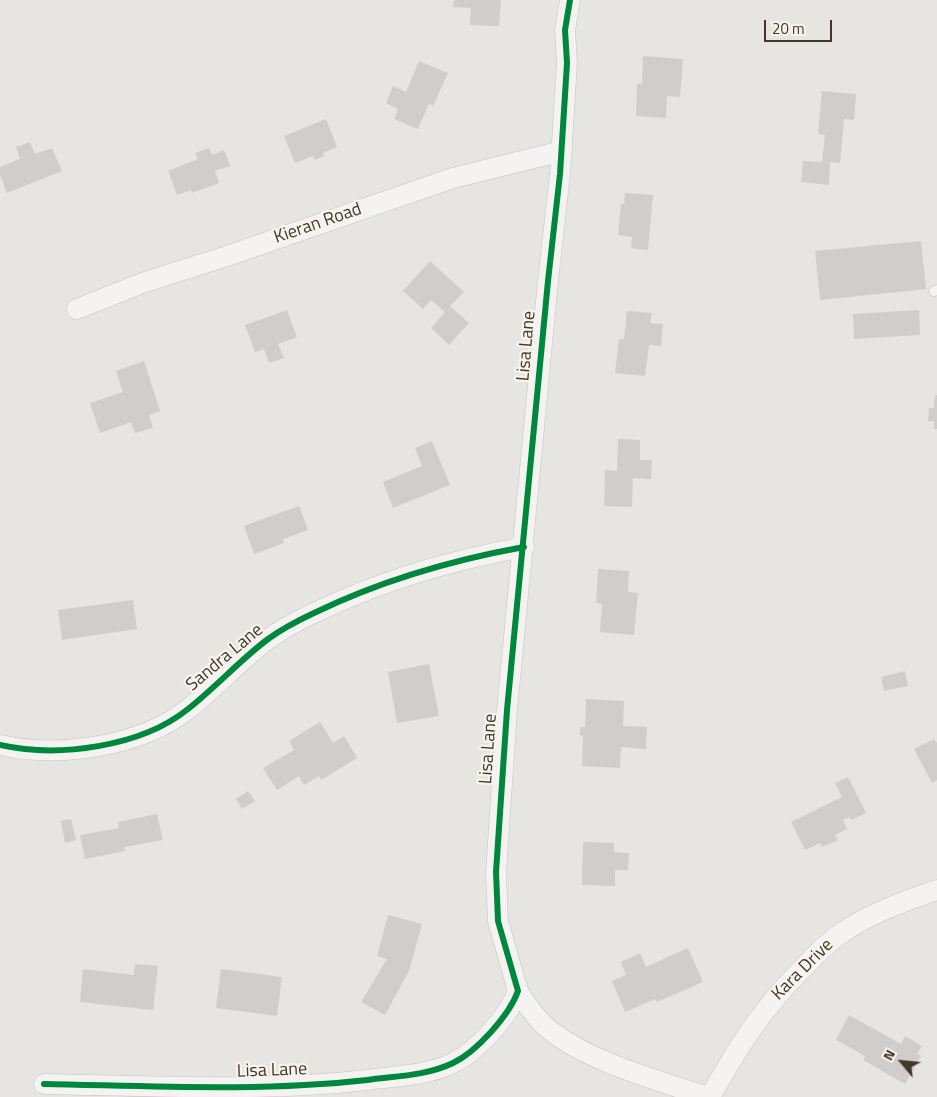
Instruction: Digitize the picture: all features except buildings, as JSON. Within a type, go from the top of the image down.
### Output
[{"type":"street","name":"Lisa Lane","points":[[44,1084],[240,1088],[335,1083],[422,1073],[454,1063],[475,1047],[499,1023],[514,1003],[518,992],[498,921],[496,872],[507,710],[562,151],[568,63],[565,30],[570,0]]},
{"type":"street","name":"Kieran Road","points":[[77,308],[145,282],[224,257],[453,178],[562,151]]},
{"type":"street","name":"Sandra Lane","points":[[0,745],[49,751],[122,741],[167,723],[187,710],[269,638],[315,613],[424,570],[476,556],[524,547]]},
{"type":"street","name":"Kara Drive","points":[[518,992],[541,1023],[559,1037],[598,1058],[651,1079],[709,1097],[734,1053],[758,1017],[778,993],[820,951],[842,932],[863,920],[937,890]]},
{"type":"cycle path","points":[[44,1084],[206,1087],[287,1086],[327,1084],[421,1073],[453,1063],[472,1051],[500,1022],[514,1001],[518,991],[498,921],[496,872],[507,710],[560,174],[567,63],[565,30],[570,0]]},
{"type":"cycle path","points":[[0,745],[23,749],[73,749],[123,741],[147,732],[169,722],[188,709],[268,639],[308,616],[390,581],[470,558],[524,547]]}]
